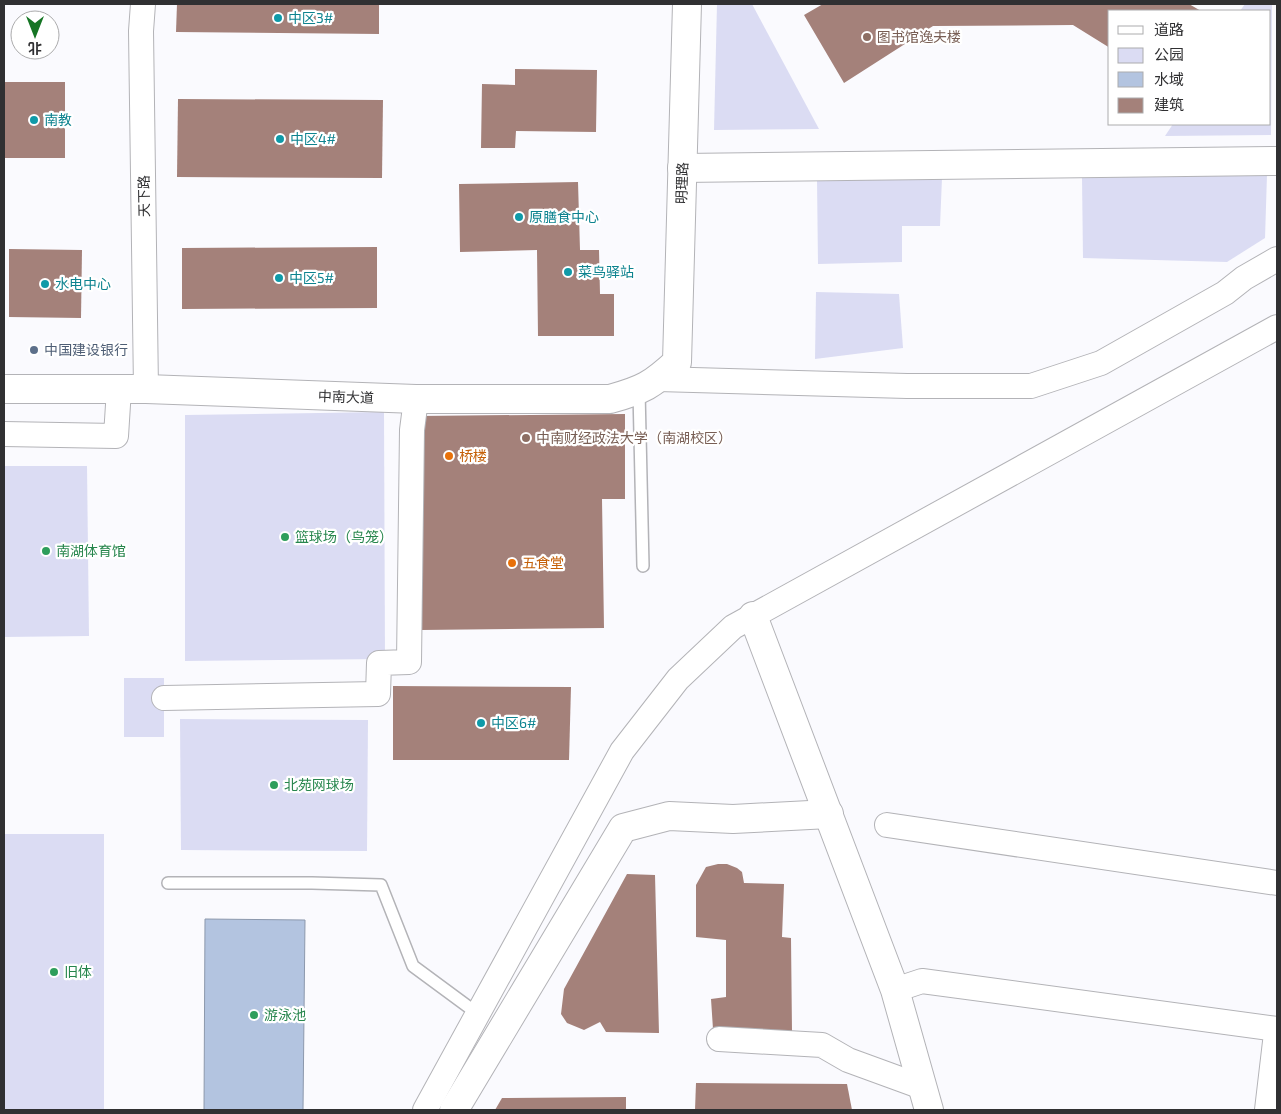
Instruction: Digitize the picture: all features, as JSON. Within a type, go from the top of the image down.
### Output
[{"type":"street","name":"天下路","points":[[143,4],[141,31],[146,389]]},
{"type":"street","name":"明理路","points":[[658,377],[682,168],[687,4]]},
{"type":"street","points":[[682,168],[1277,161]]},
{"type":"street","points":[[658,377],[907,386],[1031,386],[1101,363],[1225,293],[1244,278],[1277,259]]},
{"type":"street","points":[[425,1110],[622,751],[678,678],[733,627],[1277,327]]},
{"type":"street","name":"中南大道","points":[[4,389],[146,389],[416,399],[610,399],[658,377]]},
{"type":"street","points":[[4,434],[116,436],[119,389]]},
{"type":"street","points":[[164,698],[378,694],[379,663],[409,662],[412,430],[416,399]]},
{"type":"street","points":[[753,616],[895,990],[925,1098]]},
{"type":"street","points":[[454,1110],[623,828],[668,816],[733,819],[829,814]]},
{"type":"street","points":[[887,825],[1277,883]]},
{"type":"street","points":[[895,990],[922,980],[1277,1028]]},
{"type":"street","points":[[719,1039],[822,1045],[925,1098]]},
{"type":"street","points":[[1268,1110],[1277,1042]]},
{"type":"lane","points":[[642,566],[658,377]]},
{"type":"lane","points":[[168,883],[381,885],[413,966],[478,1014]]},
{"type":"green space","points":[[717,4],[752,4],[819,129],[714,130]]},
{"type":"green space","points":[[1245,4],[1272,4],[1271,135],[1165,136],[1172,125],[1271,125],[1271,10],[1241,10]]},
{"type":"green space","points":[[1267,174],[1265,238],[1227,262],[1083,258],[1082,178]]},
{"type":"green space","points":[[942,178],[940,226],[902,226],[902,262],[818,264],[817,179]]},
{"type":"green space","points":[[816,292],[899,294],[903,348],[815,359]]},
{"type":"green space","name":"篮球场（鸟笼）","points":[[384,412],[385,659],[185,661],[185,415]]},
{"type":"green space","name":"南湖体育馆","points":[[4,466],[87,466],[89,636],[4,637]]},
{"type":"green space","points":[[124,678],[164,678],[164,737],[124,737]]},
{"type":"green space","name":"北苑网球场","points":[[180,719],[368,720],[367,851],[181,850]]},
{"type":"green space","name":"旧体","points":[[4,834],[104,834],[104,1110],[4,1110]]},
{"type":"water","name":"游泳池","points":[[205,919],[305,920],[303,1110],[204,1110]]},
{"type":"building","name":"中区3#","points":[[177,4],[379,4],[379,34],[176,32]]},
{"type":"building","name":"图书馆逸夫楼","points":[[823,4],[1189,4],[1199,10],[1108,10],[1108,47],[1073,25],[933,26],[844,83],[804,15]]},
{"type":"building","points":[[515,69],[597,70],[596,132],[516,131],[515,148],[481,148],[482,84],[515,85]]},
{"type":"building","name":"南教","points":[[4,82],[65,82],[65,158],[4,158]]},
{"type":"building","name":"中区4#","points":[[178,99],[383,100],[382,178],[177,177]]},
{"type":"building","points":[[578,182],[580,250],[599,250],[600,294],[614,294],[614,336],[538,336],[537,250],[460,252],[459,184]]},
{"type":"building","name":"中区5#","points":[[377,247],[377,308],[182,309],[182,248]]},
{"type":"building","name":"水电中心","points":[[9,249],[82,250],[81,318],[9,317]]},
{"type":"building","name":"五食堂","points":[[625,414],[625,499],[602,499],[604,628],[421,630],[419,416]]},
{"type":"building","name":"中区6#","points":[[393,686],[571,687],[569,760],[393,760]]},
{"type":"building","points":[[727,864],[737,868],[742,872],[744,883],[784,884],[782,937],[791,938],[792,1032],[713,1029],[711,999],[726,997],[726,940],[696,937],[696,885],[706,867]]},
{"type":"building","points":[[627,874],[655,875],[659,1033],[606,1032],[600,1022],[584,1030],[567,1023],[561,1014],[564,989]]},
{"type":"building","points":[[696,1083],[847,1084],[852,1110],[695,1110]]},
{"type":"building","points":[[626,1097],[626,1110],[495,1110],[502,1098]]},
{"type":"place","name":"中区3#","points":[[278,18]]},
{"type":"place","name":"图书馆逸夫楼","points":[[867,37]]},
{"type":"place","name":"南教","points":[[34,120]]},
{"type":"place","name":"中区4#","points":[[280,139]]},
{"type":"place","name":"原膳食中心","points":[[519,217]]},
{"type":"place","name":"菜鸟驿站","points":[[568,272]]},
{"type":"place","name":"中区5#","points":[[279,278]]},
{"type":"place","name":"水电中心","points":[[45,284]]},
{"type":"place","name":"中国建设银行","points":[[34,350]]},
{"type":"place","name":"中南财经政法大学（南湖校区）","points":[[526,438]]},
{"type":"place","name":"桥楼","points":[[449,456]]},
{"type":"place","name":"篮球场（鸟笼）","points":[[285,537]]},
{"type":"place","name":"南湖体育馆","points":[[46,551]]},
{"type":"place","name":"五食堂","points":[[512,563]]},
{"type":"place","name":"中区6#","points":[[481,723]]},
{"type":"place","name":"北苑网球场","points":[[274,785]]},
{"type":"place","name":"旧体","points":[[54,972]]},
{"type":"place","name":"游泳池","points":[[254,1015]]}]
